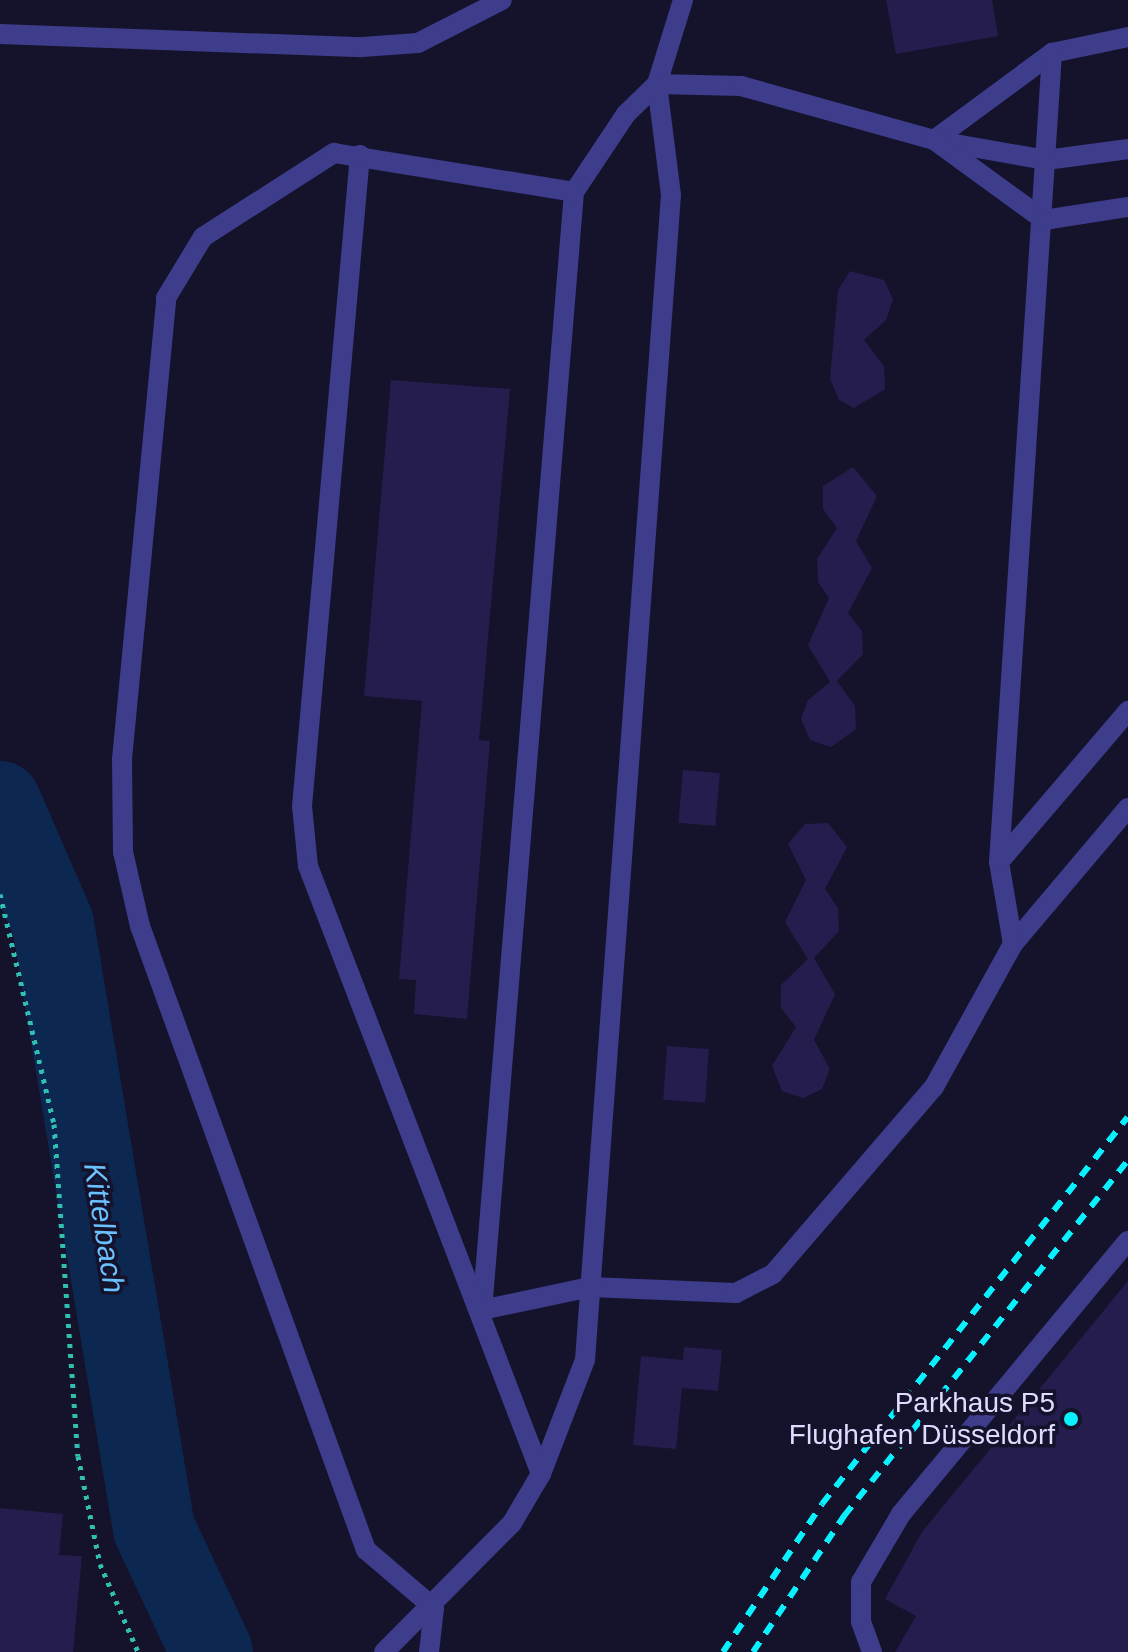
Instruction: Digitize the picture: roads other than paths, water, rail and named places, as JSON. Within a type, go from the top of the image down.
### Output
[{"type":"street","points":[[0,34],[362,47],[418,43],[502,0]]},
{"type":"street","points":[[384,1652],[400,1628],[434,1608],[512,1523],[541,1474],[585,1360],[671,195],[657,84],[683,0]]},
{"type":"street","points":[[934,140],[1052,53],[1128,37]]},
{"type":"street","points":[[1013,944],[999,862],[1044,220],[1052,53]]},
{"type":"street","points":[[482,1310],[574,192],[626,114],[657,84],[741,86],[934,140],[1046,160],[1128,149]]},
{"type":"street","points":[[934,140],[1044,220],[1128,207]]},
{"type":"street","points":[[434,1608],[366,1550],[140,926],[123,852],[122,759],[166,298],[203,237],[309,162],[334,153],[574,192]]},
{"type":"street","points":[[360,155],[302,806],[308,866],[335,946],[482,1310],[541,1474]]},
{"type":"street","points":[[999,862],[1128,711]]},
{"type":"street","points":[[482,1310],[590,1287],[696,1297],[736,1293],[773,1274],[934,1087],[1013,944],[1128,808]]},
{"type":"street","points":[[872,1652],[861,1622],[861,1582],[901,1514],[1128,1241]]},
{"type":"street","points":[[429,1652],[434,1608]]},
{"type":"waterway","name":"Kittelbach","points":[[0,802],[53,924],[154,1529],[212,1652]]},
{"type":"railway","points":[[723,1652],[822,1504],[1128,1117]]},
{"type":"railway","points":[[753,1652],[844,1516],[1128,1160]]},
{"type":"place","name":"Parkhaus P5 Flughafen Düsseldorf","points":[[1071,1419]]}]
